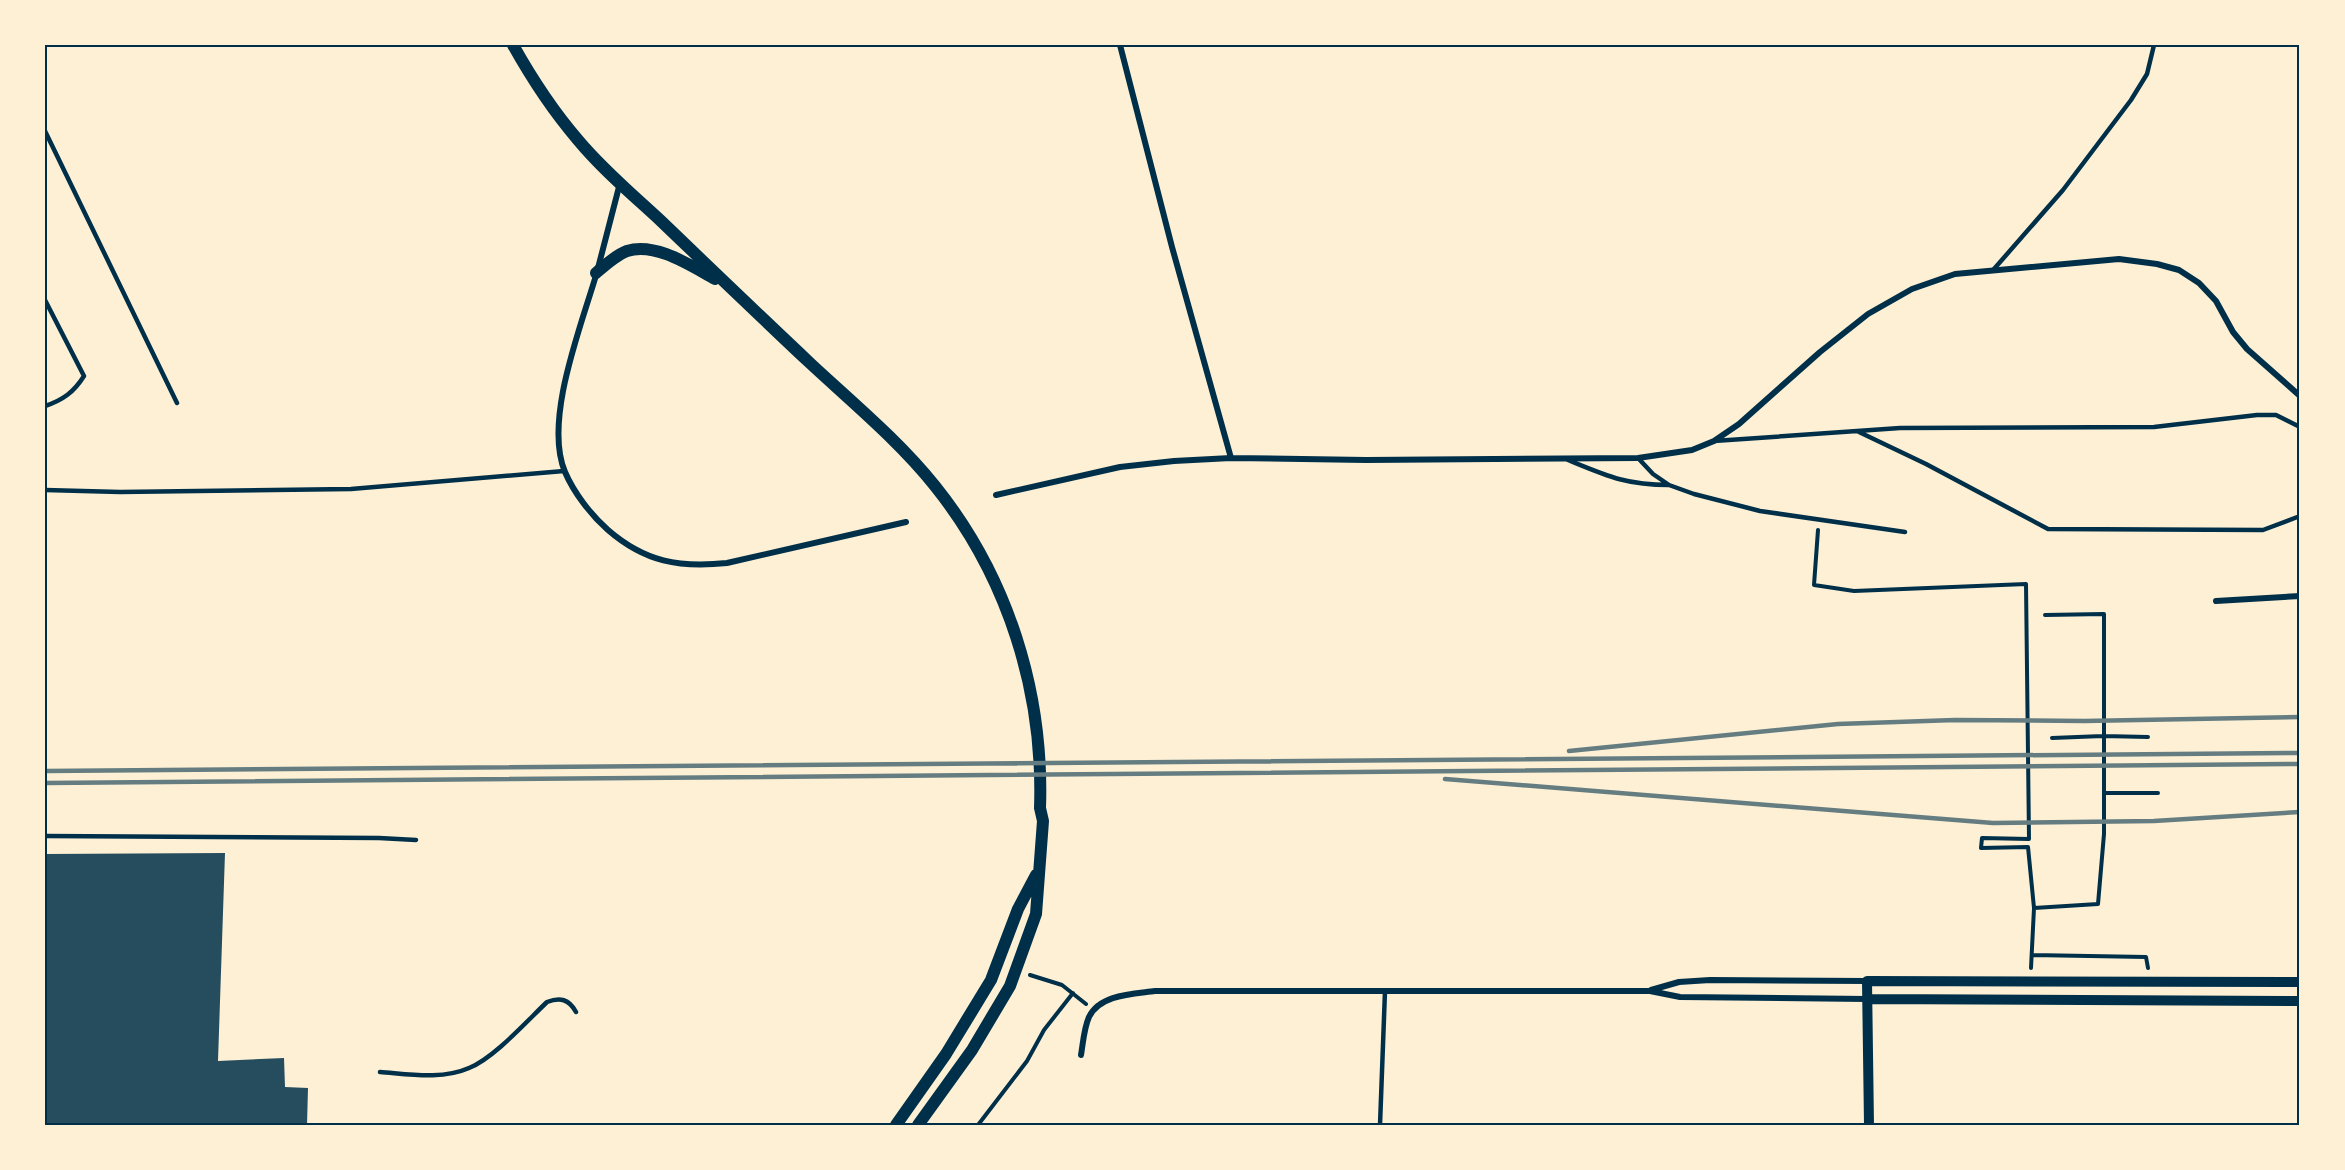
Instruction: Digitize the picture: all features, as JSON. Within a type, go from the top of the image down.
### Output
[{"type":"main road","points":[[513,45],[529,74],[580,142],[879,427],[934,485],[962,522],[1011,619],[1028,672],[1038,726],[1040,808],[1043,821],[1036,914],[1010,986],[972,1050],[918,1125]]},
{"type":"main road","points":[[596,273],[628,251],[645,250],[673,258],[729,286]]},
{"type":"main road","points":[[896,1125],[946,1054],[991,981],[1018,909],[1038,872]]},
{"type":"street","points":[[1120,45],[1231,458]]},
{"type":"street","points":[[621,183],[580,324],[559,415],[564,471],[580,498],[603,525],[621,541],[649,557],[675,564],[727,563],[906,522]]},
{"type":"street","points":[[996,495],[1120,467],[1174,461],[1231,458],[1638,458],[1692,450],[1714,441],[1739,424],[1820,352],[1868,315],[1923,285],[1955,274],[2119,259],[2157,264],[2179,270],[2199,283],[2216,301],[2233,332],[2247,349],[2300,396]]},
{"type":"street","points":[[2216,601],[2300,596]]},
{"type":"street","points":[[1650,990],[1679,982],[1710,980],[2300,982]]},
{"type":"street","points":[[1867,981],[1869,1125]]},
{"type":"street","points":[[1081,1055],[1090,1016],[1110,999],[1155,992],[1650,990],[1680,997],[2300,1001]]},
{"type":"lane","points":[[1994,269],[2063,190],[2131,100],[2146,74],[2154,45]]},
{"type":"lane","points":[[45,131],[177,403]]},
{"type":"lane","points":[[45,300],[84,376],[74,392],[45,406]]},
{"type":"lane","points":[[1714,441],[1900,428],[2154,427],[2257,415],[2276,415],[2300,427]]},
{"type":"lane","points":[[1856,431],[1926,464],[2048,529],[2263,530],[2300,516]]},
{"type":"lane","points":[[1638,458],[1653,474],[1669,485],[1694,494],[1760,511],[1905,532]]},
{"type":"lane","points":[[1566,459],[1618,480],[1646,485],[1669,485]]},
{"type":"lane","points":[[45,490],[120,492],[351,489],[564,471]]},
{"type":"lane","points":[[45,836],[378,837],[416,840]]},
{"type":"lane","points":[[1380,1125],[1385,991]]},
{"type":"lane","points":[[380,1072],[432,1075],[468,1069],[483,1061],[548,1002],[563,999],[576,1012]]},
{"type":"path","points":[[1819,519],[1814,585],[1854,591],[2026,584],[2029,839],[1982,838],[1981,848],[2028,847],[2034,908],[2031,981]]},
{"type":"path","points":[[2034,908],[2098,904],[2104,834],[2103,614],[2045,615]]},
{"type":"path","points":[[2052,738],[2148,737]]},
{"type":"path","points":[[2104,794],[2158,793]]},
{"type":"path","points":[[2032,955],[2146,957],[2152,981]]},
{"type":"path","points":[[978,1125],[1027,1061],[1044,1030],[1072,993],[1062,985],[1028,975]]},
{"type":"building","points":[[225,853],[218,1061],[284,1058],[285,1087],[308,1088],[307,1125],[45,1125],[45,854]]},
{"type":"railway","points":[[1569,751],[1838,724],[1955,720],[2084,721],[2300,717]]},
{"type":"railway","points":[[45,771],[2300,753]]},
{"type":"railway","points":[[45,783],[2300,764]]},
{"type":"railway","points":[[1445,779],[1993,823],[2154,821],[2300,812]]}]
